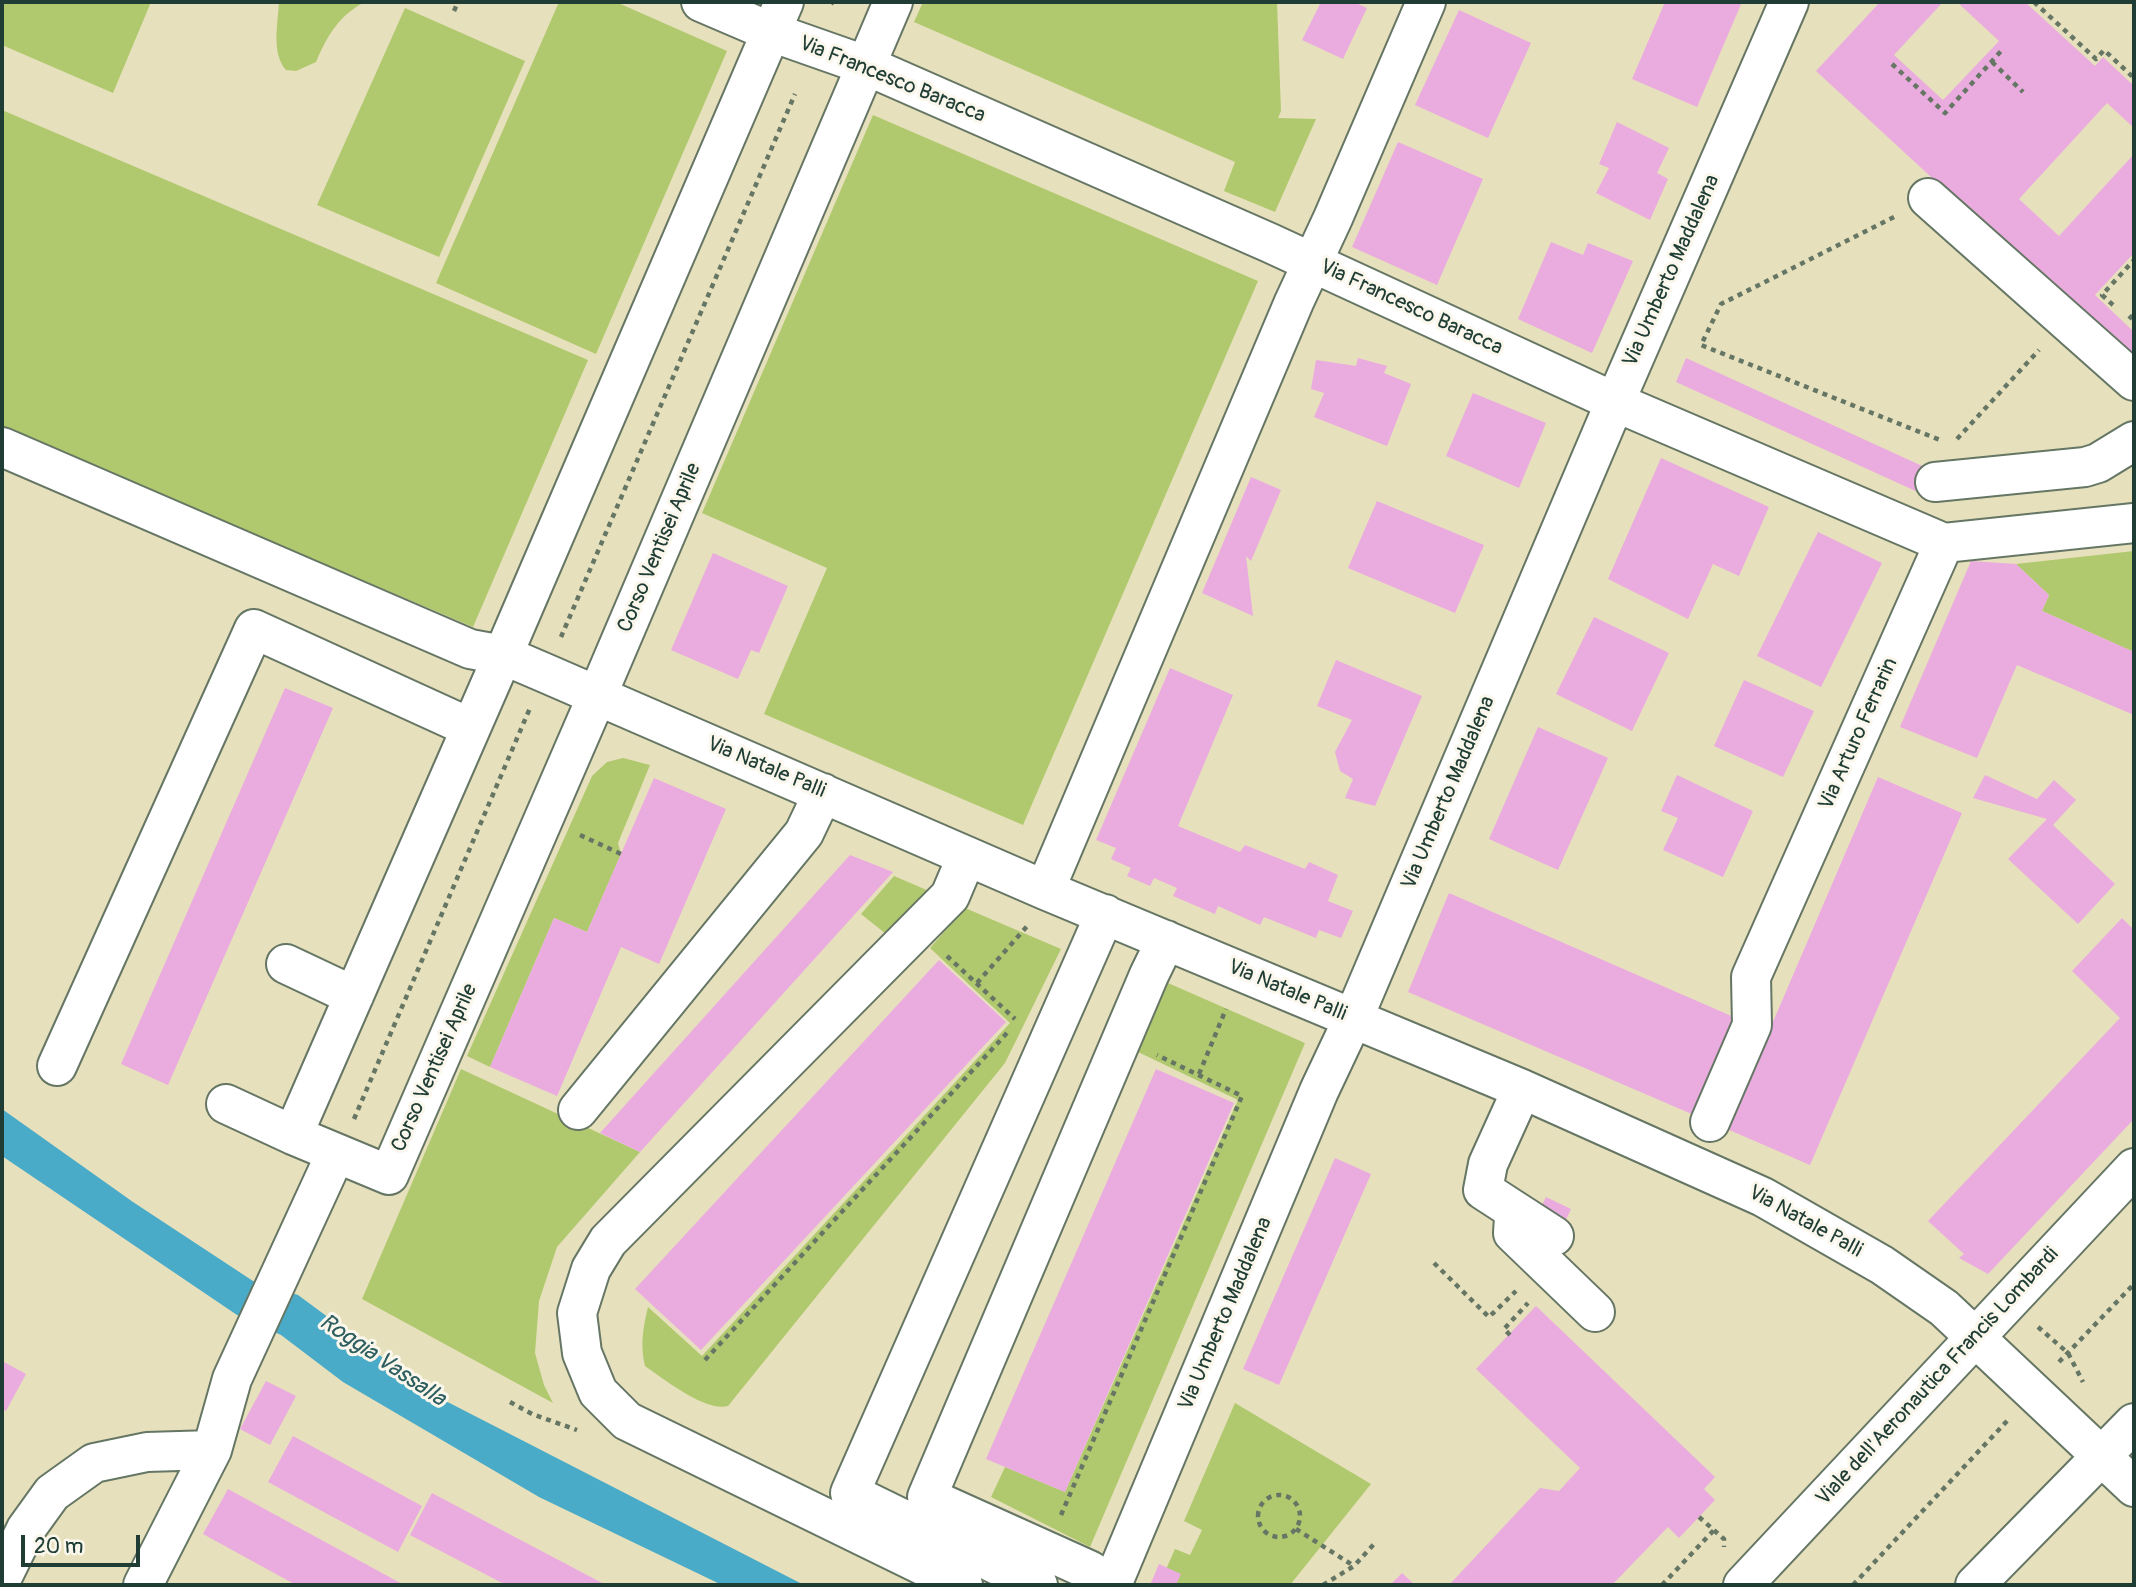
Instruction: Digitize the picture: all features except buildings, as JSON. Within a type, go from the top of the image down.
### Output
[{"type":"street","name":"Via Francesco Baracca","points":[[701,2],[778,17],[865,65],[1313,263],[1615,402],[1944,542],[2134,523]]},
{"type":"street","name":"Corso Ventisei Aprile","points":[[226,1104],[388,1175],[597,695],[893,2]]},
{"type":"street","points":[[1039,904],[1294,302],[1426,2]]},
{"type":"street","name":"Via Umberto Maddalena","points":[[1116,1583],[1314,1103],[1353,1019],[1615,402],[1789,2]]},
{"type":"street","points":[[293,1135],[778,17]]},
{"type":"street","points":[[1928,198],[2134,381]]},
{"type":"street","points":[[1935,482],[2085,467],[2098,463],[2134,441]]},
{"type":"street","name":"Via Natale Palli","points":[[2,447],[470,649],[503,655],[967,856],[1039,904],[1105,914],[1522,1089],[1763,1196],[1882,1265],[1944,1308],[1976,1337],[2024,1403],[2102,1458],[2134,1487]]},
{"type":"street","name":"Via Arturo Ferrarin","points":[[1710,1122],[1752,1025],[1751,977],[1944,542]]},
{"type":"street","points":[[57,1066],[254,629],[471,728]]},
{"type":"street","points":[[578,1110],[804,833],[823,793]]},
{"type":"street","points":[[963,1585],[627,1421],[598,1392],[582,1353],[577,1313],[591,1269],[608,1241],[950,896],[967,856]]},
{"type":"street","points":[[1038,1585],[850,1493],[1105,914]]},
{"type":"street","points":[[1116,1583],[927,1497],[1143,988],[1166,940]]},
{"type":"street","points":[[286,964],[354,996]]},
{"type":"street","points":[[1522,1089],[1488,1164],[1483,1190],[1554,1236]]},
{"type":"street","points":[[143,1585],[212,1450],[232,1379],[336,1153]]},
{"type":"street","name":"Viale dell'Aeronautica Francis Lombardi","points":[[1743,1585],[2134,1168]]},
{"type":"street","points":[[1514,1210],[1513,1233],[1595,1312]]},
{"type":"street","points":[[1975,1585],[2134,1423]]},
{"type":"street","points":[[2,1578],[26,1529],[52,1493],[94,1463],[147,1452],[212,1450]]},
{"type":"path","points":[[454,11],[458,2]]},
{"type":"path","points":[[2034,2],[2096,59],[2104,50],[2134,78]]},
{"type":"path","points":[[1892,64],[1945,113],[2002,50]]},
{"type":"path","points":[[1992,62],[2023,92]]},
{"type":"path","points":[[558,645],[795,94]]},
{"type":"path","points":[[1928,198],[1721,304],[1702,345],[1952,444],[2065,321]]},
{"type":"path","points":[[2133,258],[2102,295],[2134,324]]},
{"type":"path","points":[[2129,319],[2134,314]]},
{"type":"path","points":[[336,1153],[355,1116],[530,708]]},
{"type":"path","points":[[575,833],[621,854]]},
{"type":"path","points":[[977,983],[1026,930],[1039,904]]},
{"type":"path","points":[[938,948],[1018,1022]]},
{"type":"path","points":[[1199,1074],[1230,1002]]},
{"type":"path","points":[[705,1360],[1008,1032]]},
{"type":"path","points":[[1059,1520],[1242,1096],[1146,1050]]},
{"type":"path","points":[[1434,1263],[1489,1317],[1517,1290]]},
{"type":"path","points":[[2059,1362],[2134,1284]]},
{"type":"path","points":[[1510,1335],[1504,1329],[1529,1302]]},
{"type":"path","points":[[2029,1319],[2068,1353],[2087,1389]]},
{"type":"path","points":[[1853,1585],[2024,1403]]},
{"type":"path","points":[[1284,1495],[1296,1503],[1300,1516],[1296,1529],[1284,1538],[1270,1536],[1264,1532],[1257,1520],[1259,1506],[1270,1497],[1284,1495]]},
{"type":"path","points":[[1699,1517],[1724,1539],[1724,1550]]},
{"type":"path","points":[[1296,1529],[1354,1566]]},
{"type":"path","points":[[1662,1585],[1714,1530]]},
{"type":"path","points":[[1323,1585],[1354,1566],[1375,1543]]},
{"type":"green space","points":[[2,2],[151,2],[113,93],[2,45]]},
{"type":"green space","points":[[279,2],[365,2],[348,13],[335,27],[316,62],[296,71],[286,70],[278,55],[276,38]]},
{"type":"green space","points":[[559,2],[616,2],[727,51],[596,354],[436,283]]},
{"type":"green space","points":[[923,2],[1277,2],[1281,111],[1278,118],[1316,119],[1275,212],[1224,191],[1235,162],[914,22]]},
{"type":"green space","points":[[405,8],[525,61],[439,257],[317,205]]},
{"type":"green space","points":[[2,110],[588,360],[473,627],[2,427]]},
{"type":"green space","points":[[873,115],[1258,281],[1023,825],[764,714],[827,568],[702,513]]},
{"type":"green space","points":[[2134,551],[2134,652],[2042,611],[2049,595],[2016,564]]},
{"type":"green space","points":[[623,758],[650,765],[618,843],[621,854],[587,932],[554,918],[490,1067],[467,1056],[592,776],[607,762]]},
{"type":"green space","points":[[894,876],[929,891],[886,934],[861,914]]},
{"type":"green space","points":[[965,908],[1061,949],[1005,1063],[728,1406],[708,1404],[685,1393],[645,1366],[643,1336],[648,1307],[702,1356],[1010,1023],[930,948]]},
{"type":"green space","points":[[1168,983],[1305,1043],[1090,1547],[991,1497],[1005,1467],[1065,1492],[1238,1100],[1136,1051]]},
{"type":"green space","points":[[461,1069],[640,1152],[557,1247],[539,1301],[535,1353],[544,1385],[553,1403],[362,1299]]},
{"type":"green space","points":[[1235,1403],[1371,1484],[1290,1585],[1159,1585],[1175,1549],[1190,1555],[1202,1530],[1184,1521]]},
{"type":"water","name":"Roggia Vassalla","points":[[2,1109],[133,1202],[253,1281],[298,1295],[432,1394],[804,1585],[722,1585],[539,1497],[343,1382],[281,1335],[237,1315],[2,1156]]}]
